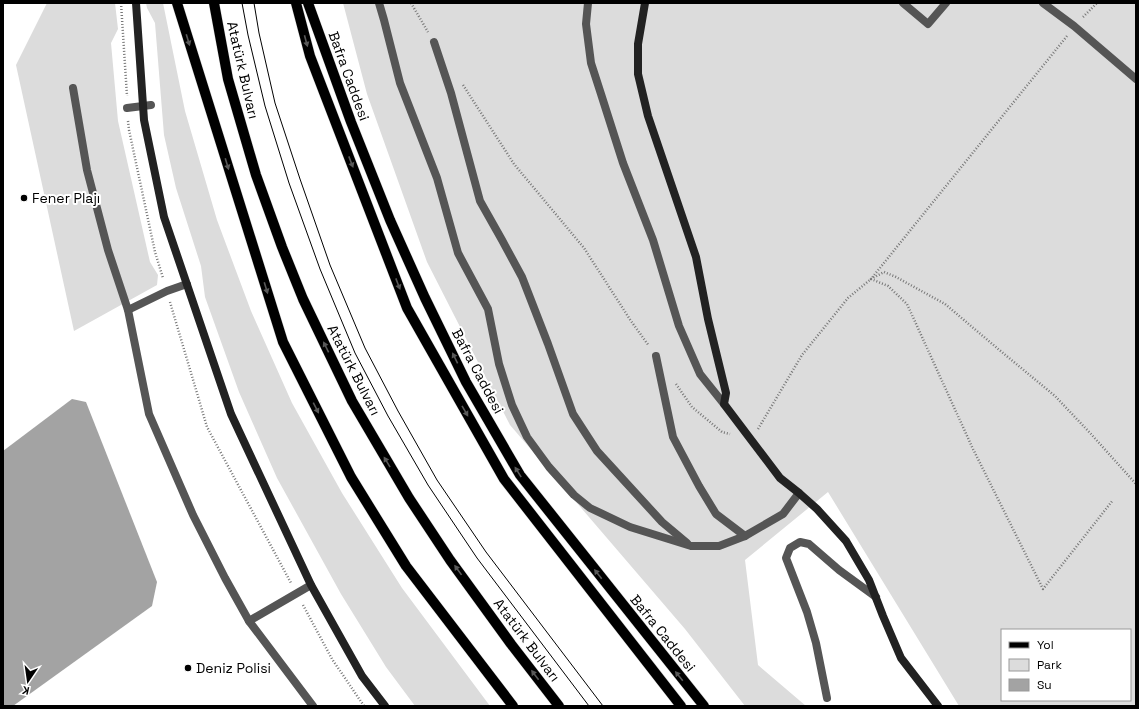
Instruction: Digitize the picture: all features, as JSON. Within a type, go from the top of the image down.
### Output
[{"type":"main road","points":[[176,3],[283,342],[351,477],[406,566],[513,706]]},
{"type":"main road","name":"Atatürk Bulvarı","points":[[214,3],[228,79],[256,175],[282,247],[303,299],[349,395],[409,498],[450,560],[511,644],[559,706]]},
{"type":"main road","name":"Bafra Caddesi","points":[[296,3],[310,56],[407,308],[504,479],[681,706]]},
{"type":"main road","name":"Bafra Caddesi","points":[[308,3],[351,122],[390,220],[425,298],[466,382],[520,475],[704,706]]},
{"type":"street","points":[[136,3],[147,106],[144,120],[164,217],[231,414],[311,585],[362,676],[385,706]]},
{"type":"street","points":[[379,3],[400,84],[437,178],[458,253],[488,310],[499,364],[512,405],[527,437],[549,467],[574,495],[590,508],[630,527],[691,546],[719,546],[745,536],[783,514],[799,493]]},
{"type":"street","points":[[588,3],[586,24],[590,63],[623,163],[653,240],[679,326],[700,374],[780,478],[817,509],[846,541],[869,580],[902,658],[938,706]]},
{"type":"street","points":[[645,3],[638,44],[638,74],[648,116],[696,257],[708,319],[726,393],[724,404]]},
{"type":"street","points":[[903,3],[928,24],[946,3]]},
{"type":"street","points":[[1043,3],[1074,26],[1136,79]]},
{"type":"street","points":[[434,42],[480,201],[522,277],[573,414],[597,451],[627,485],[662,522],[691,546]]},
{"type":"street","points":[[73,88],[87,170],[108,250],[128,310],[148,414],[193,515],[249,621],[313,706]]},
{"type":"street","points":[[128,108],[147,106]]},
{"type":"street","points":[[128,310],[167,291],[187,284]]},
{"type":"street","points":[[656,356],[674,437],[699,486],[716,514],[745,536]]},
{"type":"street","points":[[828,698],[816,643],[794,576],[786,558],[790,548],[800,542],[809,544],[839,570],[876,597]]},
{"type":"street","points":[[249,621],[311,585]]},
{"type":"path","points":[[410,3],[434,42]]},
{"type":"path","points":[[871,279],[1074,26],[1097,3]]},
{"type":"path","points":[[463,85],[514,164],[584,248],[631,321],[656,356]]},
{"type":"path","points":[[674,381],[692,407],[722,432],[751,440],[802,355],[848,298],[871,279],[884,272],[945,304],[1055,396],[1136,484]]},
{"type":"path","points":[[871,279],[888,286],[907,304],[973,449],[1043,589],[1113,500]]},
{"type":"green space","points":[[47,3],[115,3],[118,29],[111,43],[118,121],[150,262],[158,275],[157,285],[74,331],[16,65]]},
{"type":"green space","points":[[146,3],[163,3],[185,111],[217,220],[251,311],[292,403],[342,493],[402,588],[490,706],[415,706],[386,667],[341,594],[277,478],[239,392],[205,297],[201,266],[176,188],[164,135],[155,23]]},
{"type":"green space","points":[[343,3],[1136,3],[1136,706],[959,706],[828,492],[745,560],[758,665],[806,706],[745,706],[685,629],[510,425],[427,262],[367,94]]},
{"type":"water","points":[[72,399],[86,402],[157,582],[152,606],[13,706],[3,706],[3,451]]},
{"type":"tram line","points":[[242,3],[265,106],[289,183],[320,269],[355,353],[388,416],[428,485],[477,558],[589,706]]},
{"type":"tram line","points":[[254,3],[259,33],[275,103],[330,265],[365,348],[437,480],[486,552],[603,706]]},
{"type":"place","name":"Fener Plajı","points":[[24,198]]},
{"type":"place","name":"Deniz Polisi","points":[[188,668]]}]
